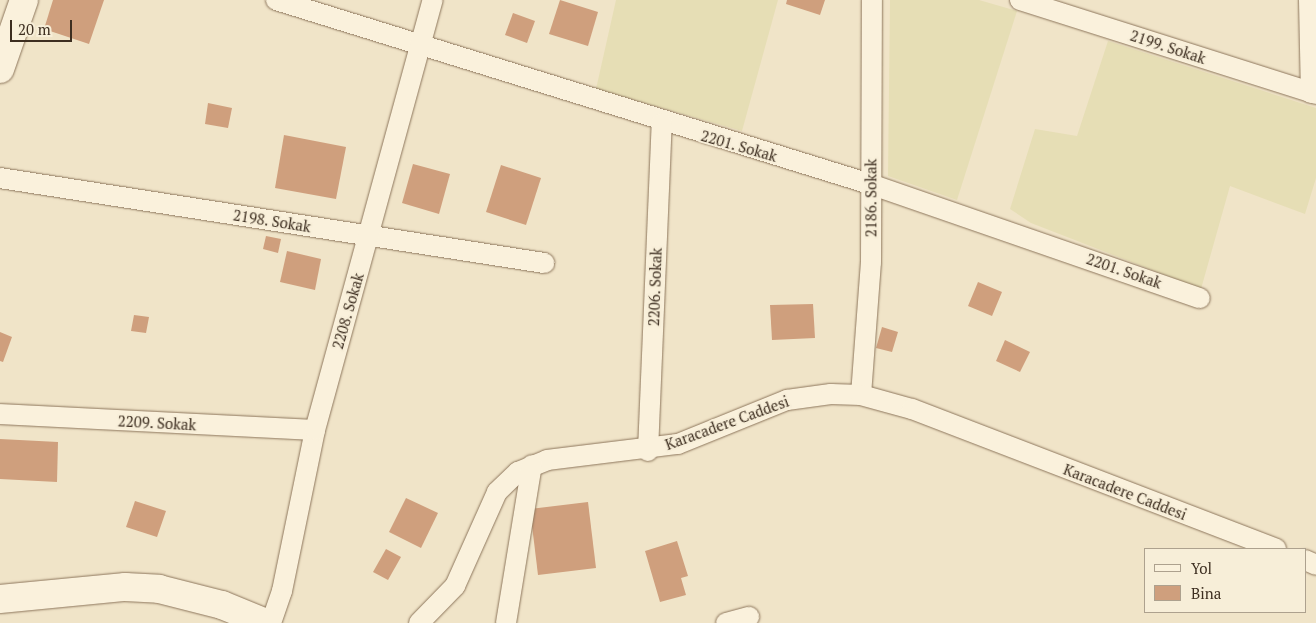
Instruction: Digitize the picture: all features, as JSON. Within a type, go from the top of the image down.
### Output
[{"type":"street","points":[[0,69],[24,0]]},
{"type":"street","name":"2201. Sokak","points":[[276,0],[662,123],[870,184],[1200,298]]},
{"type":"street","name":"2208. Sokak","points":[[271,623],[284,583],[315,430],[433,0]]},
{"type":"street","name":"2186. Sokak","points":[[861,395],[870,290],[872,0]]},
{"type":"street","name":"2199. Sokak","points":[[1020,0],[1314,93]]},
{"type":"street","points":[[1309,0],[1314,93]]},
{"type":"street","name":"2206. Sokak","points":[[648,450],[662,123]]},
{"type":"street","name":"2198. Sokak","points":[[0,178],[544,263]]},
{"type":"street","name":"Karacadere Caddesi","points":[[532,465],[648,450],[678,444],[787,400],[831,394],[861,395],[912,409],[1273,548]]},
{"type":"street","name":"2209. Sokak","points":[[0,414],[315,430]]},
{"type":"street","points":[[419,623],[455,586],[497,492],[532,465]]},
{"type":"street","points":[[506,623],[532,465]]},
{"type":"street","points":[[0,599],[125,587],[159,589],[222,605],[266,623]]},
{"type":"street","points":[[726,623],[749,617]]},
{"type":"shaded area","points":[[616,0],[778,0],[742,131],[596,89]]},
{"type":"shaded area","points":[[890,0],[979,0],[1017,11],[957,200],[888,176]]},
{"type":"shaded area","points":[[1108,41],[1316,108],[1316,178],[1305,214],[1230,186],[1201,289],[1031,223],[1010,209],[1035,129],[1077,136]]},
{"type":"building","points":[[53,0],[104,0],[89,44],[44,29]]},
{"type":"building","points":[[560,0],[598,12],[588,46],[549,34]]},
{"type":"building","points":[[787,0],[825,0],[820,15],[786,4]]},
{"type":"building","points":[[513,13],[535,21],[527,43],[505,35]]},
{"type":"building","points":[[208,103],[232,108],[228,128],[205,124]]},
{"type":"building","points":[[284,135],[346,147],[336,199],[275,188]]},
{"type":"building","points":[[413,164],[450,174],[439,214],[402,203]]},
{"type":"building","points":[[501,165],[541,178],[526,225],[486,212]]},
{"type":"building","points":[[266,236],[281,239],[278,253],[263,249]]},
{"type":"building","points":[[287,251],[321,259],[315,290],[280,282]]},
{"type":"building","points":[[978,282],[1002,292],[992,316],[968,306]]},
{"type":"building","points":[[813,304],[815,338],[772,340],[770,305]]},
{"type":"building","points":[[134,315],[149,317],[146,333],[131,331]]},
{"type":"building","points":[[882,327],[898,332],[892,352],[876,348]]},
{"type":"building","points":[[0,332],[12,337],[3,362],[0,361]]},
{"type":"building","points":[[1005,340],[1030,352],[1020,372],[996,361]]},
{"type":"building","points":[[0,439],[58,442],[57,482],[0,479]]},
{"type":"building","points":[[406,498],[438,513],[421,548],[389,532]]},
{"type":"building","points":[[135,501],[166,511],[157,537],[126,527]]},
{"type":"building","points":[[588,502],[596,568],[538,575],[530,509]]},
{"type":"building","points":[[677,541],[688,576],[681,578],[686,595],[660,602],[645,551]]},
{"type":"building","points":[[386,549],[401,557],[388,580],[373,572]]}]
